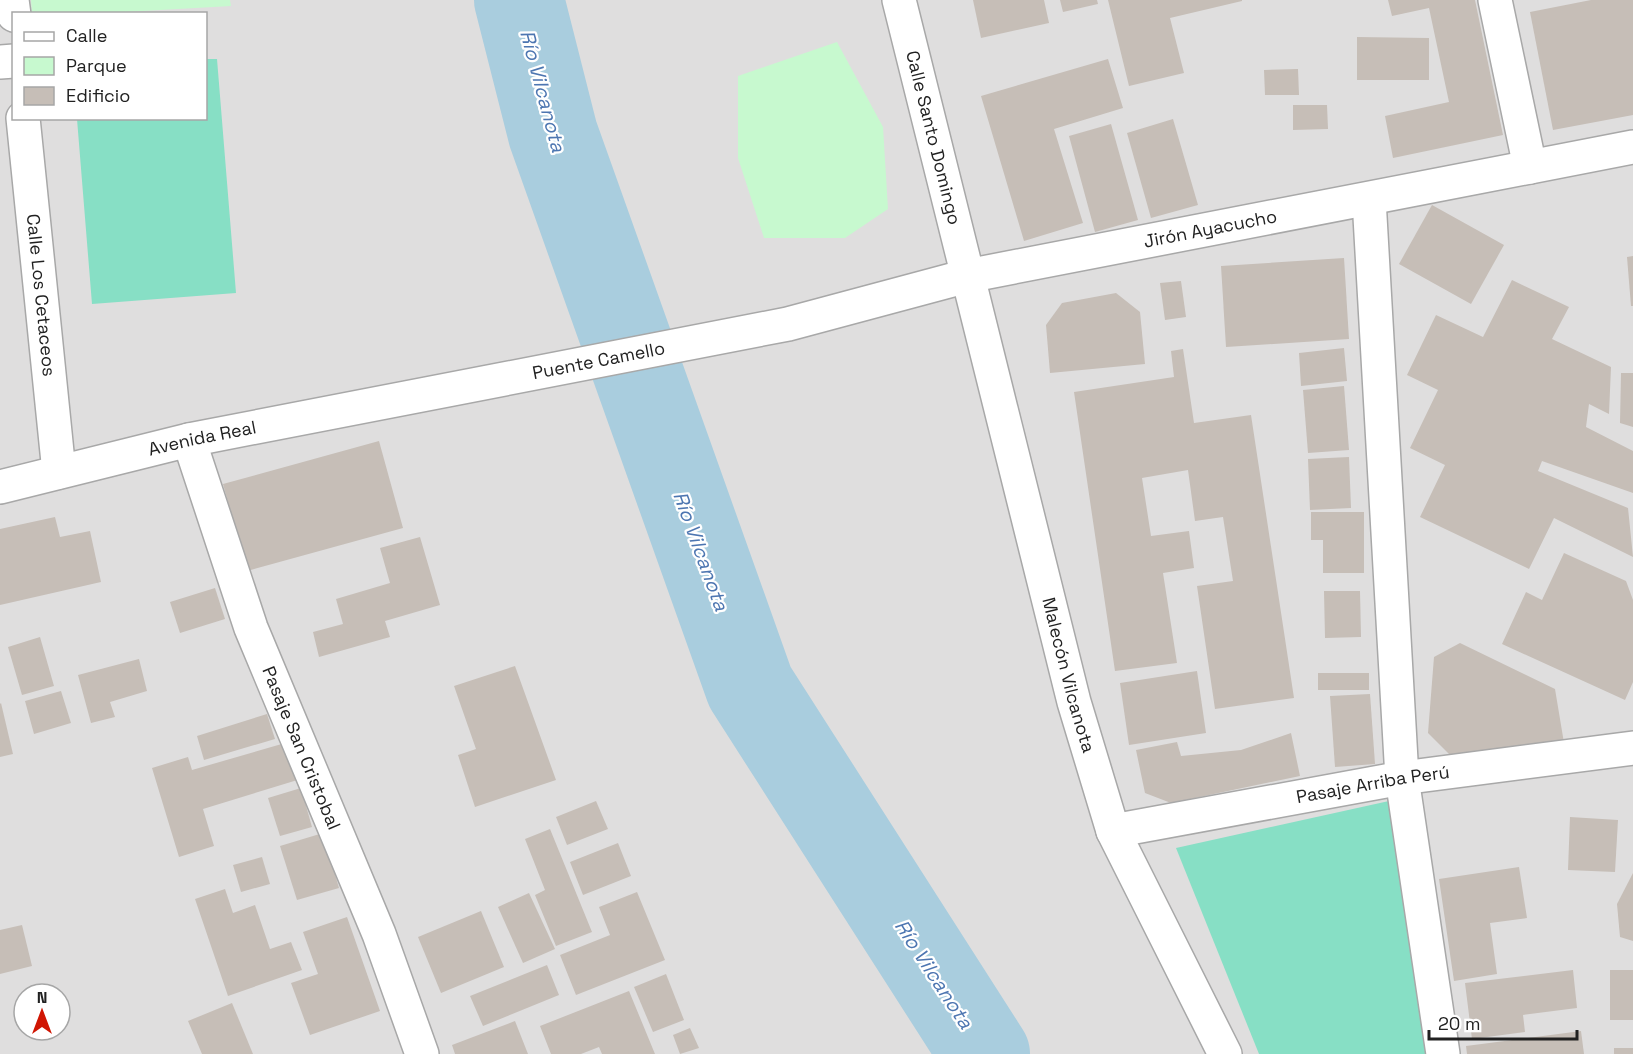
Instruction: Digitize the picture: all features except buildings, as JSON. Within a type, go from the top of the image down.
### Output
[{"type":"street","name":"Calle Santo Domingo","points":[[899,0],[967,276]]},
{"type":"street","points":[[1496,0],[1530,167]]},
{"type":"street","name":"Calle Los Cetaceos","points":[[23,120],[59,472]]},
{"type":"street","name":"Jirón Ayacucho","points":[[789,324],[967,276],[1633,147]]},
{"type":"street","points":[[1368,199],[1402,778],[1443,1054]]},
{"type":"street","name":"Malecón Vilcanota","points":[[967,276],[1074,702],[1113,831],[1225,1054]]},
{"type":"street","name":"Puente Camello","points":[[408,398],[789,324]]},
{"type":"street","name":"Avenida Real","points":[[0,487],[189,440],[408,398]]},
{"type":"street","name":"Pasaje San Cristobal","points":[[189,440],[251,628],[379,934],[422,1054]]},
{"type":"street","name":"Pasaje Arriba Perú","points":[[1113,831],[1402,778],[1633,748]]},
{"type":"shaded area","points":[[0,0],[1633,0],[1633,1054],[0,1054]]},
{"type":"green space","points":[[31,0],[230,0],[231,6],[125,12],[32,12]]},
{"type":"green space","points":[[837,42],[883,127],[888,209],[845,238],[764,238],[738,158],[738,76]]},
{"type":"green space","points":[[207,59],[217,59],[236,293],[92,304],[77,120],[207,120]]},
{"type":"green space","points":[[1389,801],[1433,1054],[1259,1054],[1176,848]]},
{"type":"waterway","name":"Río Vilcanota","points":[[519,0],[553,134],[750,687],[985,1054]]}]
